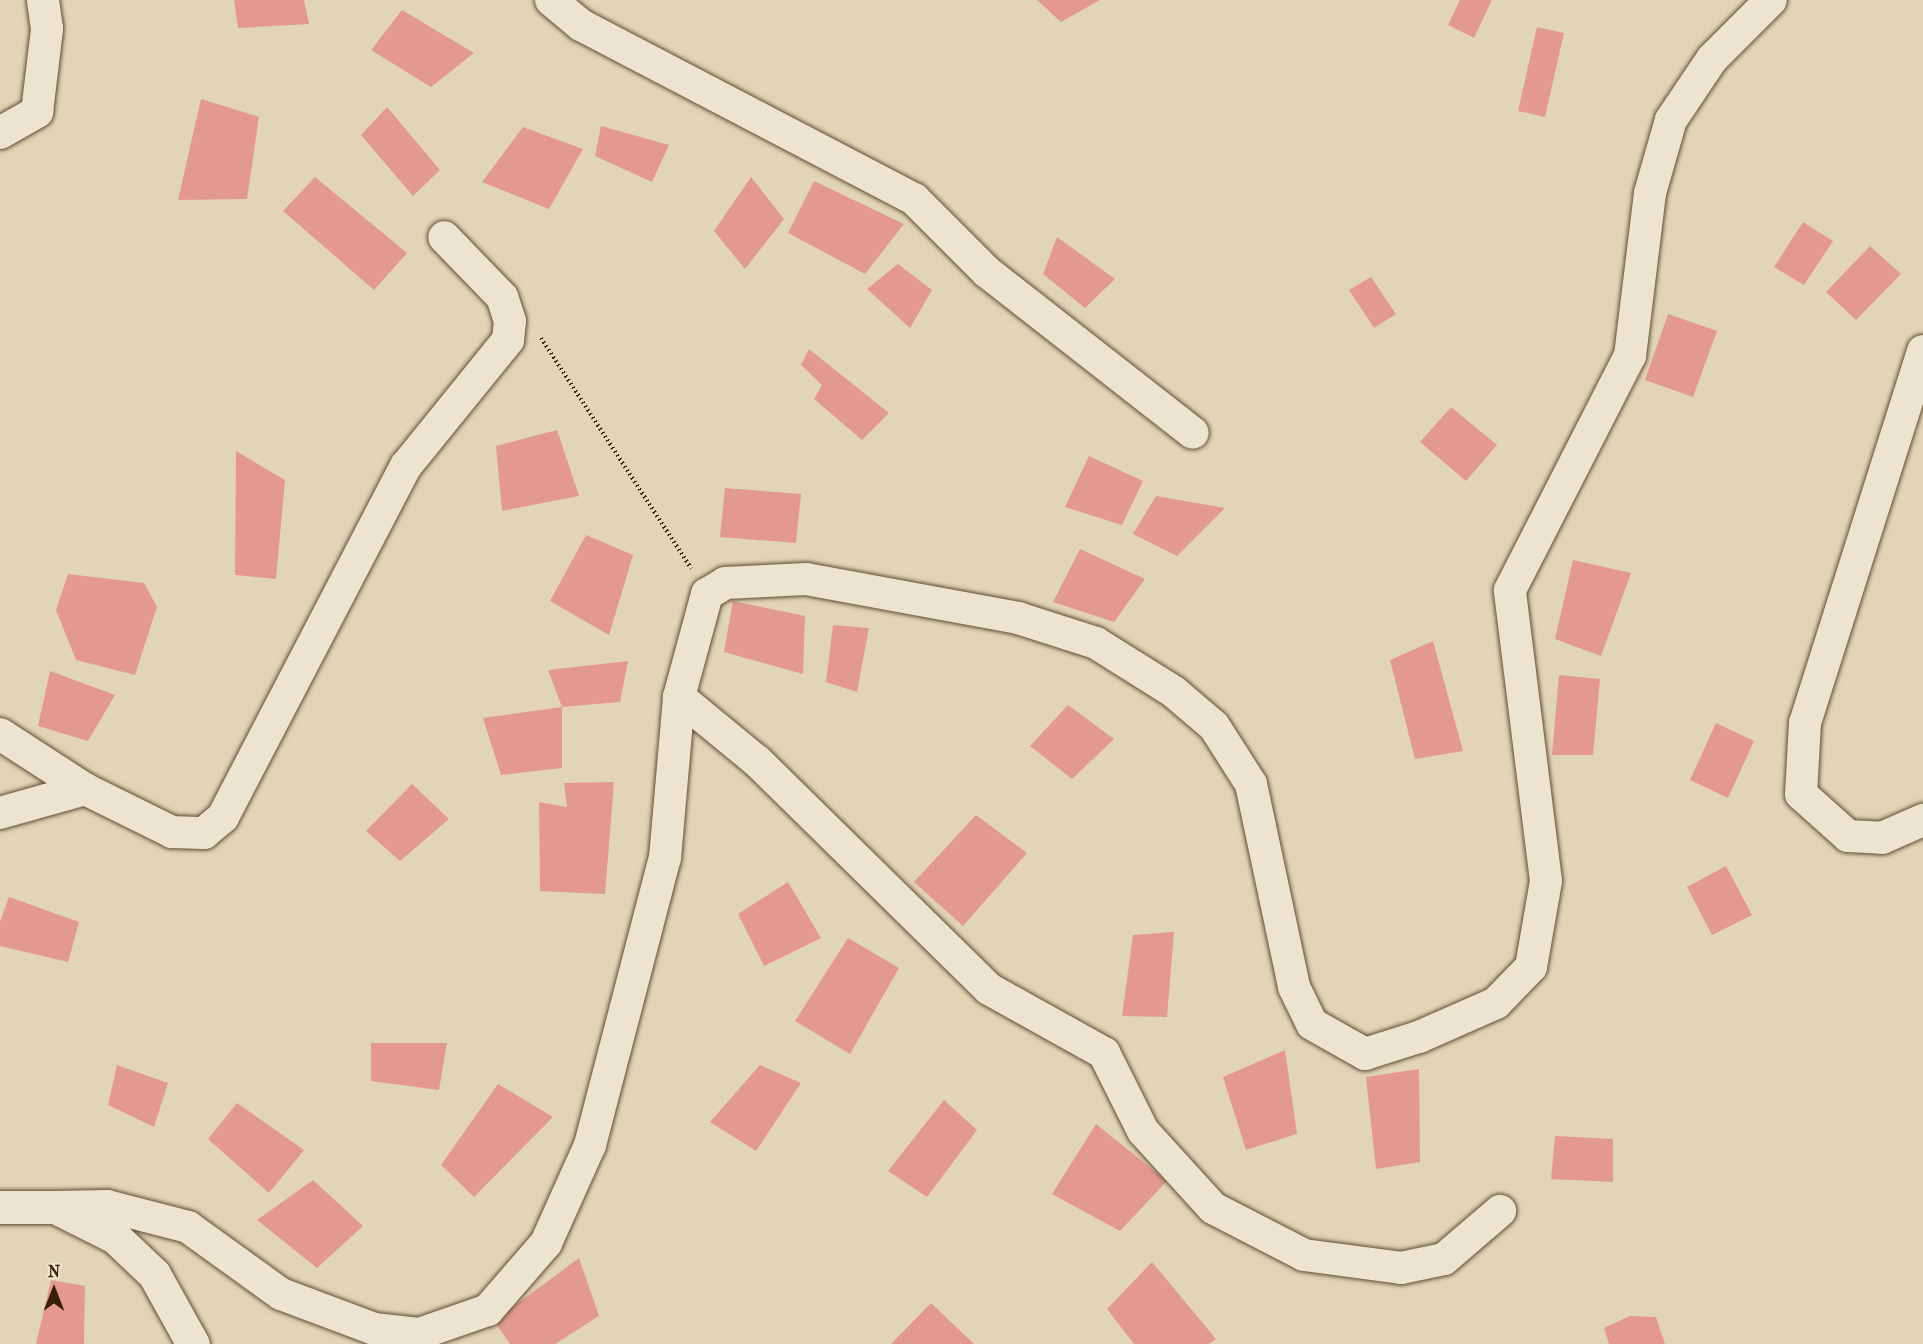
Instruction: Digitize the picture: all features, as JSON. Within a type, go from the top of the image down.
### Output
[{"type":"street","points":[[0,133],[37,112],[47,29],[43,0]]},
{"type":"street","points":[[551,0],[581,25],[914,199],[987,272],[1193,434]]},
{"type":"street","points":[[0,1207],[107,1206],[188,1227],[281,1294],[374,1329],[419,1334],[488,1310],[546,1243],[590,1145],[665,858],[680,697],[707,594],[725,583],[806,579],[1018,618],[1096,643],[1174,692],[1214,726],[1251,784],[1294,987],[1312,1024],[1365,1054],[1419,1037],[1496,1003],[1531,967],[1546,881],[1510,590],[1630,356],[1650,193],[1671,120],[1712,59],[1771,0]]},
{"type":"street","points":[[0,734],[86,789],[172,832],[204,833],[223,816],[406,466],[508,340],[510,321],[502,297],[444,237]]},
{"type":"street","points":[[1923,351],[1805,723],[1801,794],[1848,837],[1882,838],[1923,820]]},
{"type":"street","points":[[680,697],[758,761],[989,990],[1104,1053],[1143,1131],[1213,1208],[1304,1255],[1401,1268],[1444,1259],[1500,1211]]},
{"type":"street","points":[[0,813],[86,789]]},
{"type":"street","points":[[55,1207],[115,1237],[154,1274],[193,1344]]},
{"type":"path","points":[[510,321],[546,341],[707,594]]},
{"type":"building","points":[[234,0],[304,0],[309,24],[238,28]]},
{"type":"building","points":[[1037,0],[1100,0],[1061,22]]},
{"type":"building","points":[[1460,0],[1492,0],[1474,38],[1448,25]]},
{"type":"building","points":[[402,10],[474,53],[431,87],[371,50]]},
{"type":"building","points":[[1537,27],[1564,33],[1545,117],[1518,111]]},
{"type":"building","points":[[201,99],[259,117],[247,199],[178,200]]},
{"type":"building","points":[[387,107],[440,170],[413,196],[361,135]]},
{"type":"building","points":[[601,126],[669,145],[652,182],[595,156]]},
{"type":"building","points":[[523,127],[583,149],[549,209],[482,182]]},
{"type":"building","points":[[315,177],[407,253],[374,290],[283,211]]},
{"type":"building","points":[[751,177],[784,219],[745,269],[714,231]]},
{"type":"building","points":[[814,181],[904,224],[865,274],[788,233]]},
{"type":"building","points":[[1803,222],[1833,241],[1804,285],[1774,267]]},
{"type":"building","points":[[1057,237],[1115,279],[1085,308],[1043,274]]},
{"type":"building","points":[[1870,246],[1901,274],[1856,320],[1826,292]]},
{"type":"building","points":[[898,264],[932,290],[910,328],[867,289]]},
{"type":"building","points":[[1371,277],[1396,314],[1374,328],[1349,290]]},
{"type":"building","points":[[1668,314],[1717,331],[1693,397],[1645,380]]},
{"type":"building","points":[[809,349],[889,413],[862,440],[814,399],[822,385],[801,365]]},
{"type":"building","points":[[1451,407],[1497,445],[1466,481],[1420,442]]},
{"type":"building","points":[[557,430],[579,496],[502,511],[496,446]]},
{"type":"building","points":[[236,451],[285,480],[276,579],[235,575]]},
{"type":"building","points":[[1089,456],[1143,481],[1122,525],[1065,507]]},
{"type":"building","points":[[725,488],[801,494],[796,543],[720,537]]},
{"type":"building","points":[[1156,496],[1225,508],[1177,556],[1133,534]]},
{"type":"building","points":[[586,535],[633,555],[609,635],[550,601]]},
{"type":"building","points":[[1080,549],[1145,579],[1114,622],[1053,602]]},
{"type":"building","points":[[1573,560],[1631,573],[1601,656],[1555,639]]},
{"type":"building","points":[[68,574],[144,583],[157,607],[135,675],[76,660],[56,610]]},
{"type":"building","points":[[733,601],[805,616],[803,674],[724,652]]},
{"type":"building","points":[[833,625],[869,628],[857,692],[826,682]]},
{"type":"building","points":[[1433,641],[1463,751],[1415,759],[1390,660]]},
{"type":"building","points":[[628,661],[620,702],[562,707],[548,670]]},
{"type":"building","points":[[50,671],[115,695],[88,741],[38,726]]},
{"type":"building","points":[[1559,675],[1600,679],[1593,755],[1552,755]]},
{"type":"building","points":[[1068,705],[1114,739],[1072,779],[1030,746]]},
{"type":"building","points":[[562,707],[562,768],[501,775],[483,718]]},
{"type":"building","points":[[1716,723],[1754,741],[1728,798],[1690,780]]},
{"type":"building","points":[[614,782],[605,894],[540,891],[539,802],[567,807],[564,783]]},
{"type":"building","points":[[412,784],[449,819],[400,861],[366,831]]},
{"type":"building","points":[[976,815],[1027,853],[963,926],[914,882]]},
{"type":"building","points":[[1726,866],[1752,915],[1712,935],[1687,887]]},
{"type":"building","points":[[788,882],[821,938],[764,966],[738,914]]},
{"type":"building","points":[[9,897],[79,922],[68,962],[0,946],[0,922]]},
{"type":"building","points":[[1174,932],[1167,1017],[1122,1016],[1133,935]]},
{"type":"building","points":[[848,938],[899,968],[850,1054],[795,1021]]},
{"type":"building","points":[[371,1043],[447,1043],[439,1090],[371,1081]]},
{"type":"building","points":[[1285,1050],[1297,1134],[1246,1150],[1223,1077]]},
{"type":"building","points":[[117,1065],[168,1083],[154,1127],[108,1105]]},
{"type":"building","points":[[760,1065],[801,1083],[756,1151],[710,1122]]},
{"type":"building","points":[[1419,1069],[1420,1162],[1376,1169],[1366,1077]]},
{"type":"building","points":[[498,1084],[553,1117],[474,1197],[441,1165]]},
{"type":"building","points":[[944,1100],[977,1130],[927,1197],[888,1171]]},
{"type":"building","points":[[237,1103],[304,1150],[269,1193],[208,1139]]},
{"type":"building","points":[[1096,1124],[1167,1181],[1120,1231],[1052,1194]]},
{"type":"building","points":[[1555,1136],[1613,1139],[1613,1182],[1551,1179]]},
{"type":"building","points":[[313,1180],[363,1226],[317,1268],[257,1220]]},
{"type":"building","points":[[579,1258],[599,1316],[555,1344],[510,1344],[494,1321]]},
{"type":"building","points":[[1152,1262],[1216,1339],[1209,1344],[1134,1344],[1107,1309]]},
{"type":"building","points":[[51,1280],[85,1286],[84,1344],[36,1344]]},
{"type":"building","points":[[931,1303],[974,1344],[891,1344]]},
{"type":"building","points":[[1630,1316],[1656,1317],[1665,1344],[1609,1344],[1604,1328]]}]
